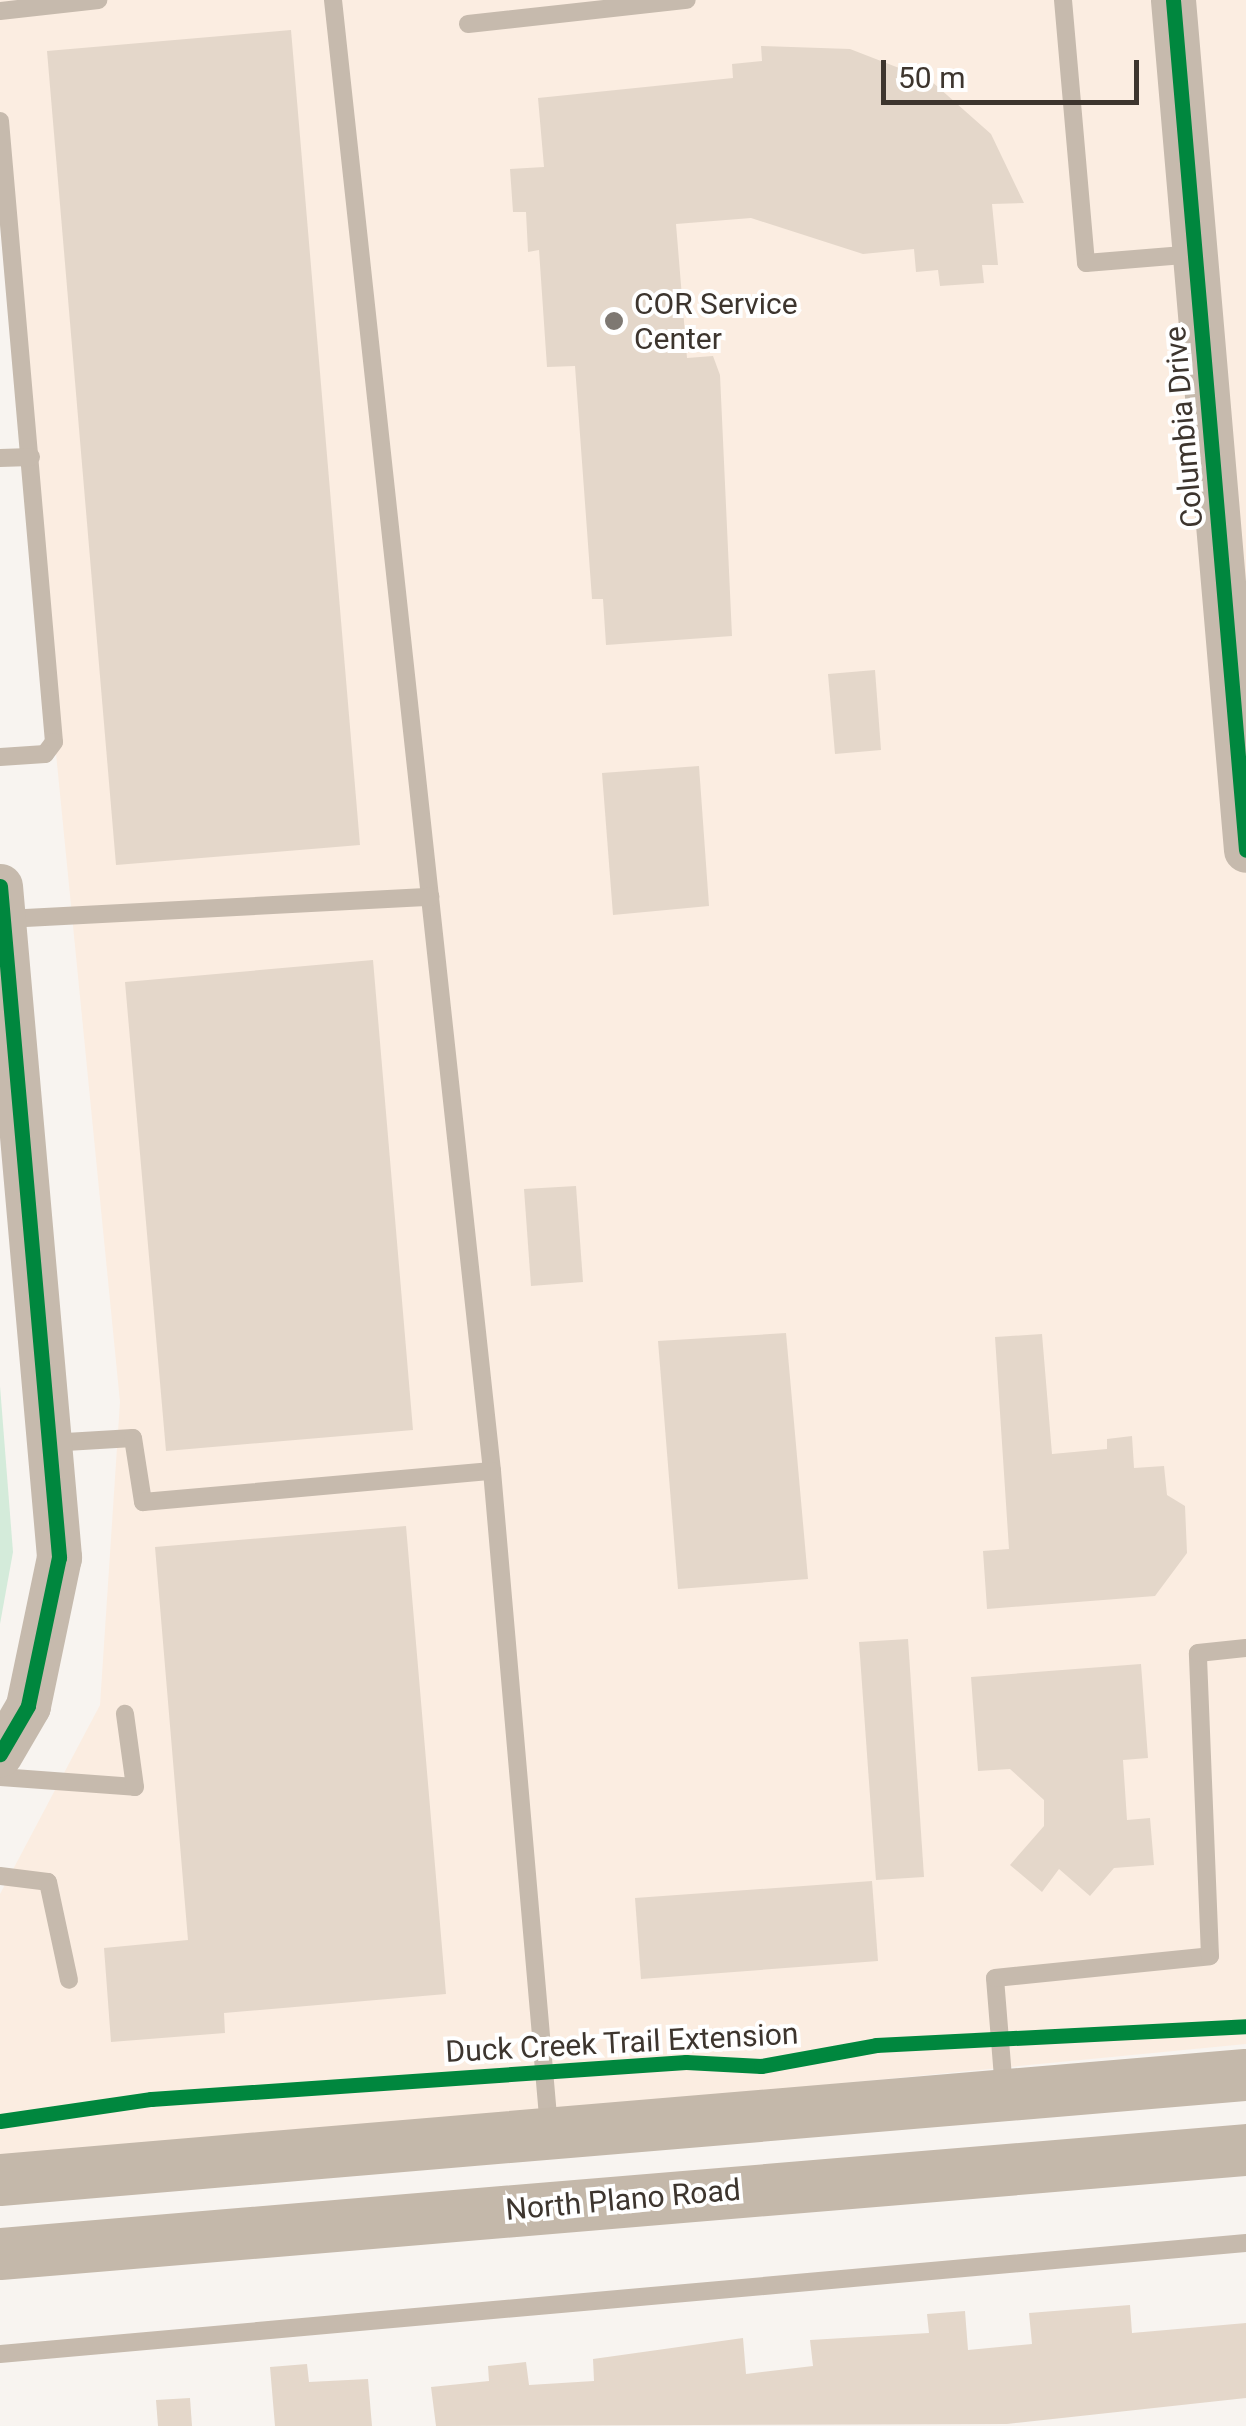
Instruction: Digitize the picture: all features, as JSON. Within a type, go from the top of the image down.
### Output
[{"type":"main road","points":[[0,2180],[550,2138],[1246,2076]]},
{"type":"main road","points":[[550,2138],[553,2206]]},
{"type":"main road","name":"North Plano Road","points":[[0,2254],[1246,2150]]},
{"type":"street","name":"Columbia Drive","points":[[1172,0],[1246,838]]},
{"type":"street","points":[[0,1754],[28,1706],[59,1557],[2,903]]},
{"type":"lane","points":[[0,11],[98,0]]},
{"type":"lane","points":[[333,0],[492,1471],[550,2138]]},
{"type":"lane","points":[[468,24],[686,0]]},
{"type":"lane","points":[[1063,0],[1086,263],[1196,254]]},
{"type":"lane","points":[[0,120],[54,742],[45,754],[0,757]]},
{"type":"lane","points":[[0,458],[31,457]]},
{"type":"lane","points":[[2,903],[430,897]]},
{"type":"lane","points":[[49,1443],[132,1438],[143,1502],[492,1471]]},
{"type":"lane","points":[[1005,2099],[995,1978],[1210,1956],[1198,1653],[1246,1648]]},
{"type":"lane","points":[[0,1777],[135,1787],[125,1714]]},
{"type":"lane","points":[[0,1876],[48,1882],[69,1980]]},
{"type":"lane","points":[[0,2354],[1246,2243]]},
{"type":"shaded area","points":[[0,0],[1246,0],[1246,2044],[0,2165],[0,1894],[100,1705],[120,1402],[0,186]]},
{"type":"green space","points":[[0,1386],[13,1552],[0,1624]]},
{"type":"building","points":[[291,30],[360,845],[116,865],[47,51]]},
{"type":"building","name":"COR Service Center","points":[[761,46],[850,49],[930,80],[991,134],[1024,203],[992,204],[998,265],[982,265],[984,283],[940,286],[938,270],[916,272],[914,249],[863,254],[751,218],[676,224],[687,358],[713,356],[720,375],[732,636],[606,645],[603,599],[592,599],[575,366],[547,367],[539,250],[528,252],[526,212],[513,212],[510,169],[544,167],[538,98],[733,78],[732,64],[762,61]]},
{"type":"building","points":[[875,670],[881,750],[835,754],[828,674]]},
{"type":"building","points":[[699,766],[709,906],[613,915],[602,773]]},
{"type":"building","points":[[373,960],[413,1430],[166,1451],[125,982]]},
{"type":"building","points":[[576,1186],[583,1282],[531,1286],[524,1189]]},
{"type":"building","points":[[786,1333],[808,1579],[678,1589],[658,1341]]},
{"type":"building","points":[[1042,1334],[1052,1454],[1107,1449],[1107,1439],[1132,1436],[1134,1468],[1164,1466],[1167,1495],[1185,1506],[1187,1553],[1155,1596],[987,1609],[983,1551],[1009,1549],[995,1337]]},
{"type":"building","points":[[406,1526],[446,1994],[224,2013],[225,2033],[111,2042],[104,1948],[188,1940],[155,1547]]},
{"type":"building","points":[[908,1639],[924,1877],[876,1880],[859,1642]]},
{"type":"building","points":[[1141,1664],[1148,1758],[1123,1760],[1127,1820],[1150,1818],[1154,1865],[1114,1868],[1090,1896],[1059,1869],[1042,1892],[1010,1865],[1044,1826],[1044,1800],[1010,1769],[978,1771],[971,1677]]},
{"type":"building","points":[[872,1881],[878,1961],[641,1979],[635,1898]]},
{"type":"building","points":[[1130,2305],[1132,2333],[1246,2323],[1246,2398],[1007,2424],[436,2426],[431,2387],[489,2381],[488,2366],[526,2362],[529,2385],[594,2381],[593,2359],[743,2338],[746,2374],[813,2366],[810,2340],[929,2333],[927,2314],[965,2311],[968,2350],[1032,2344],[1029,2313]]},
{"type":"building","points":[[307,2364],[309,2382],[368,2379],[372,2426],[275,2426],[270,2367]]},
{"type":"building","points":[[190,2398],[192,2426],[158,2426],[156,2400]]},
{"type":"cycle path","points":[[1173,0],[1246,850]]},
{"type":"cycle path","points":[[0,886],[59,1557],[28,1706],[0,1754]]},
{"type":"cycle path","name":"Duck Creek Trail Extension","points":[[0,2121],[151,2099],[686,2062],[761,2066],[876,2045],[1246,2026]]},
{"type":"place","name":"COR Service Center","points":[[614,321]]}]
